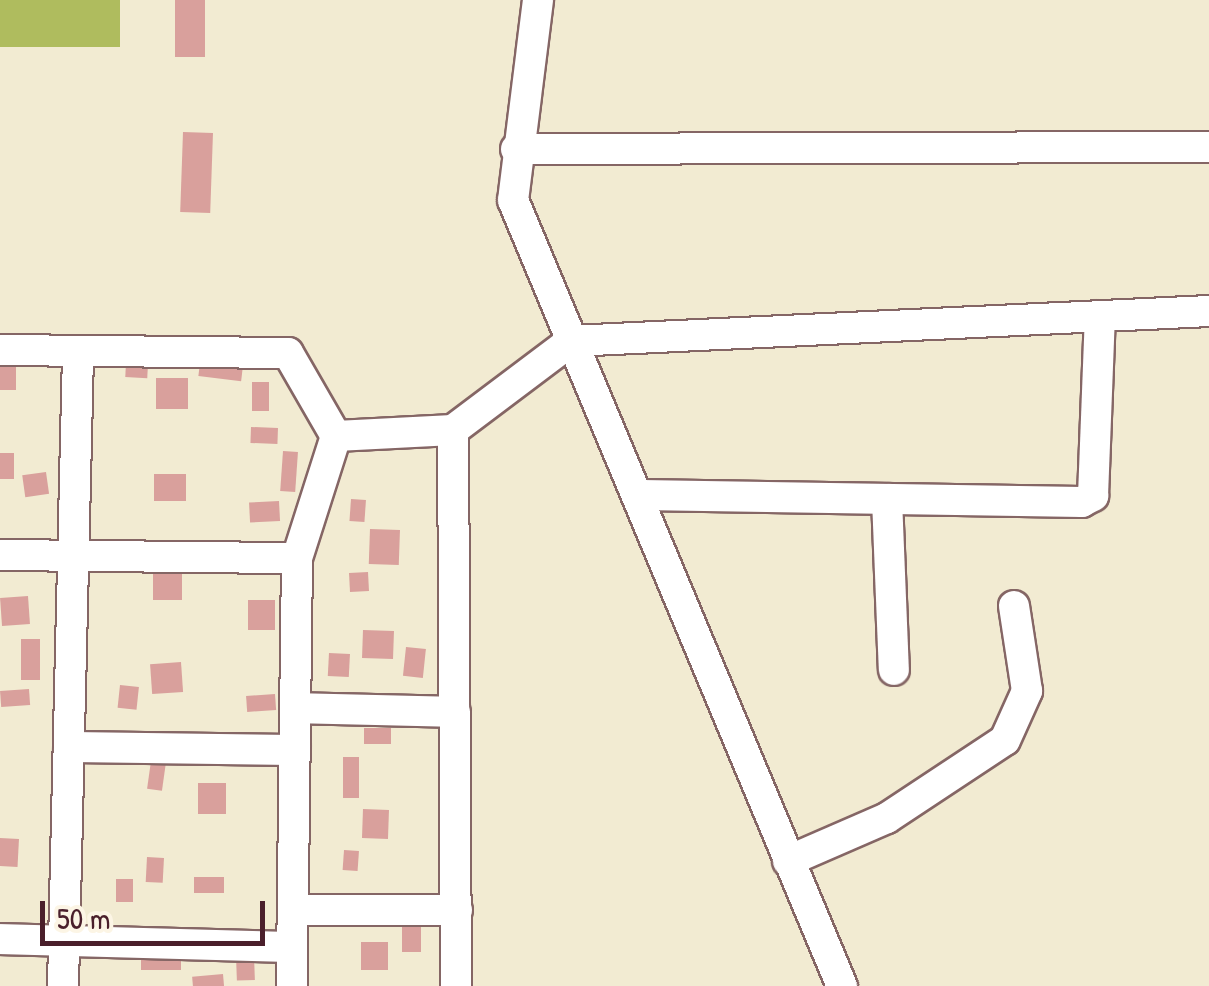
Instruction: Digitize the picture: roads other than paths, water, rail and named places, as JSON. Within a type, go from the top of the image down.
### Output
[{"type":"street","points":[[538,0],[512,200],[570,341],[641,495],[842,986]]},
{"type":"street","points":[[516,150],[1209,146]]},
{"type":"street","points":[[336,436],[453,430],[570,341],[1209,310]]},
{"type":"street","points":[[641,495],[887,499],[1093,496],[1100,316]]},
{"type":"street","points":[[0,350],[288,353],[336,436],[297,558],[292,986]]},
{"type":"street","points":[[63,986],[78,352]]},
{"type":"street","points":[[453,430],[456,986]]},
{"type":"street","points":[[887,499],[894,670]]},
{"type":"street","points":[[0,555],[297,558]]},
{"type":"street","points":[[788,862],[887,818],[1006,740],[1027,690],[1014,606]]},
{"type":"street","points":[[296,708],[455,712]]},
{"type":"street","points":[[69,747],[295,750]]},
{"type":"street","points":[[294,910],[457,910]]},
{"type":"street","points":[[0,939],[292,948]]}]
